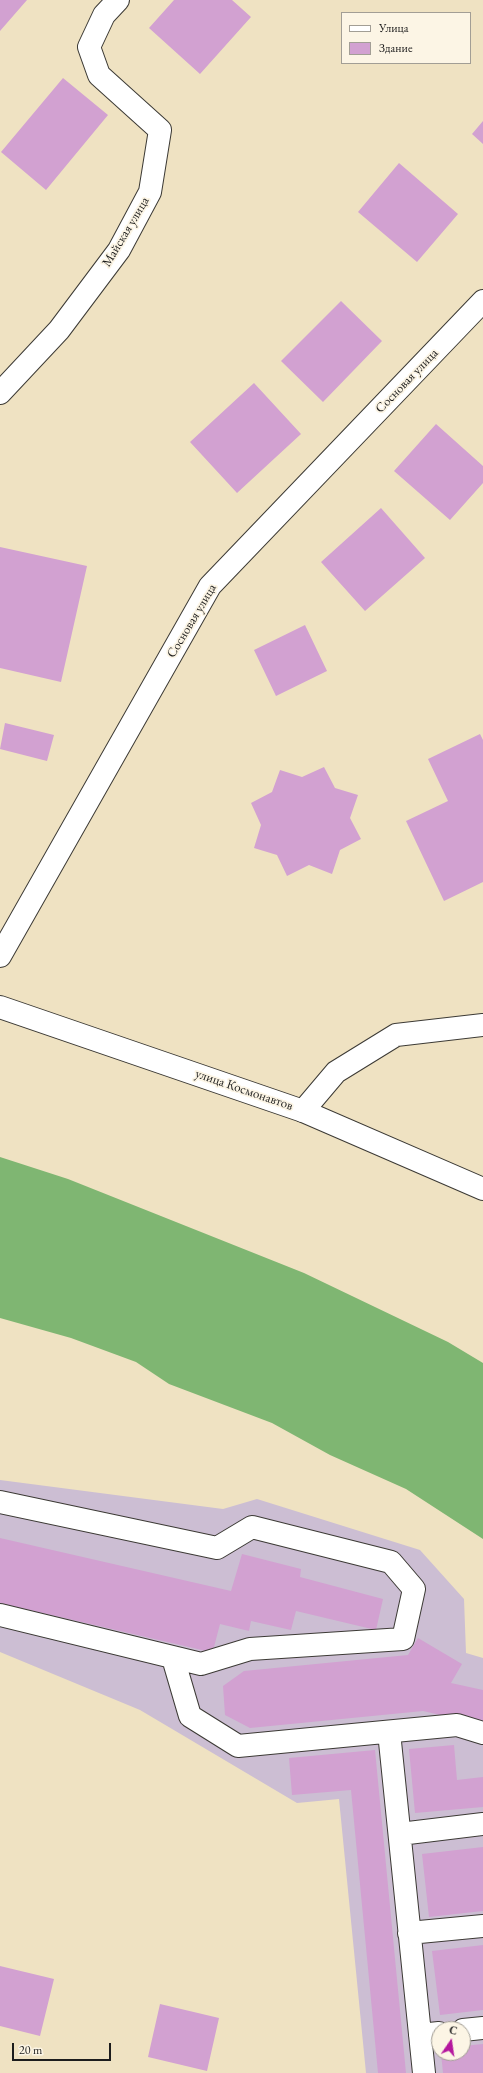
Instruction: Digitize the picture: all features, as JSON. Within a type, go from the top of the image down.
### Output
[{"type":"street","name":"Майская улица","points":[[0,393],[59,330],[119,250],[150,192],[160,130],[99,75],[89,46],[104,15],[118,0]]},
{"type":"street","name":"Сосновая улица","points":[[0,956],[210,586],[483,301]]},
{"type":"street","name":"улица Космонавтов","points":[[0,1007],[303,1111],[483,1189]]},
{"type":"street","points":[[303,1111],[336,1072],[396,1035],[482,1024]]},
{"type":"street","points":[[0,1502],[217,1548],[252,1528],[391,1562],[414,1589],[403,1639],[250,1649],[201,1664],[0,1615]]},
{"type":"street","points":[[173,1658],[190,1716],[238,1746],[457,1725],[483,1733]]},
{"type":"street","points":[[389,1732],[409,1933],[429,2034],[424,2073]]},
{"type":"street","points":[[400,1834],[483,1824]]},
{"type":"street","points":[[409,1933],[483,1926]]},
{"type":"street","points":[[471,2029],[483,2028]]},
{"type":"shaded area","points":[[0,1480],[223,1509],[257,1499],[420,1550],[464,1599],[466,1653],[483,1658],[483,2073],[366,2073],[339,1799],[297,1803],[140,1710],[0,1652]]},
{"type":"green space","points":[[0,1157],[68,1179],[304,1273],[448,1342],[483,1363],[483,1539],[406,1489],[330,1455],[272,1423],[169,1384],[136,1362],[71,1338],[0,1318]]},
{"type":"building","points":[[0,0],[27,0],[0,31]]},
{"type":"building","points":[[174,0],[232,0],[251,17],[200,74],[149,28]]},
{"type":"building","points":[[63,78],[108,115],[46,190],[1,152]]},
{"type":"building","points":[[483,121],[483,144],[472,134]]},
{"type":"building","points":[[399,163],[458,214],[417,262],[358,212]]},
{"type":"building","points":[[341,301],[382,341],[323,402],[281,361]]},
{"type":"building","points":[[254,383],[301,434],[237,493],[190,442]]},
{"type":"building","points":[[436,424],[483,466],[483,483],[450,520],[394,471]]},
{"type":"building","points":[[381,508],[425,558],[365,611],[321,562]]},
{"type":"building","points":[[0,547],[87,566],[61,682],[0,668]]},
{"type":"building","points":[[305,625],[327,671],[276,696],[254,650]]},
{"type":"building","points":[[5,723],[54,735],[47,761],[0,749]]},
{"type":"building","points":[[480,734],[483,740],[483,882],[444,901],[406,821],[448,801],[428,759]]},
{"type":"building","points":[[324,767],[335,788],[358,795],[350,818],[361,839],[340,850],[332,874],[309,865],[287,876],[277,855],[254,848],[261,825],[251,803],[272,792],[280,770],[302,777]]},
{"type":"building","points":[[0,1538],[231,1591],[242,1554],[301,1569],[300,1577],[383,1599],[376,1630],[296,1611],[291,1630],[251,1621],[249,1631],[220,1624],[214,1647],[206,1651],[0,1603]]},
{"type":"building","points":[[418,1638],[462,1664],[451,1683],[483,1690],[483,1725],[423,1711],[250,1728],[225,1715],[223,1686],[244,1671],[408,1655]]},
{"type":"building","points":[[454,1745],[457,1780],[483,1777],[483,1807],[415,1813],[409,1749]]},
{"type":"building","points":[[375,1750],[406,2073],[378,2073],[351,1790],[292,1795],[289,1758]]},
{"type":"building","points":[[483,1847],[483,1911],[429,1917],[422,1854]]},
{"type":"building","points":[[483,1945],[483,2010],[440,2015],[432,1951]]},
{"type":"building","points":[[0,1966],[54,1979],[40,2036],[0,2026]]},
{"type":"building","points":[[160,2004],[219,2018],[207,2071],[148,2057]]},
{"type":"building","points":[[483,2044],[483,2073],[443,2073],[442,2061],[471,2061],[471,2045]]}]
